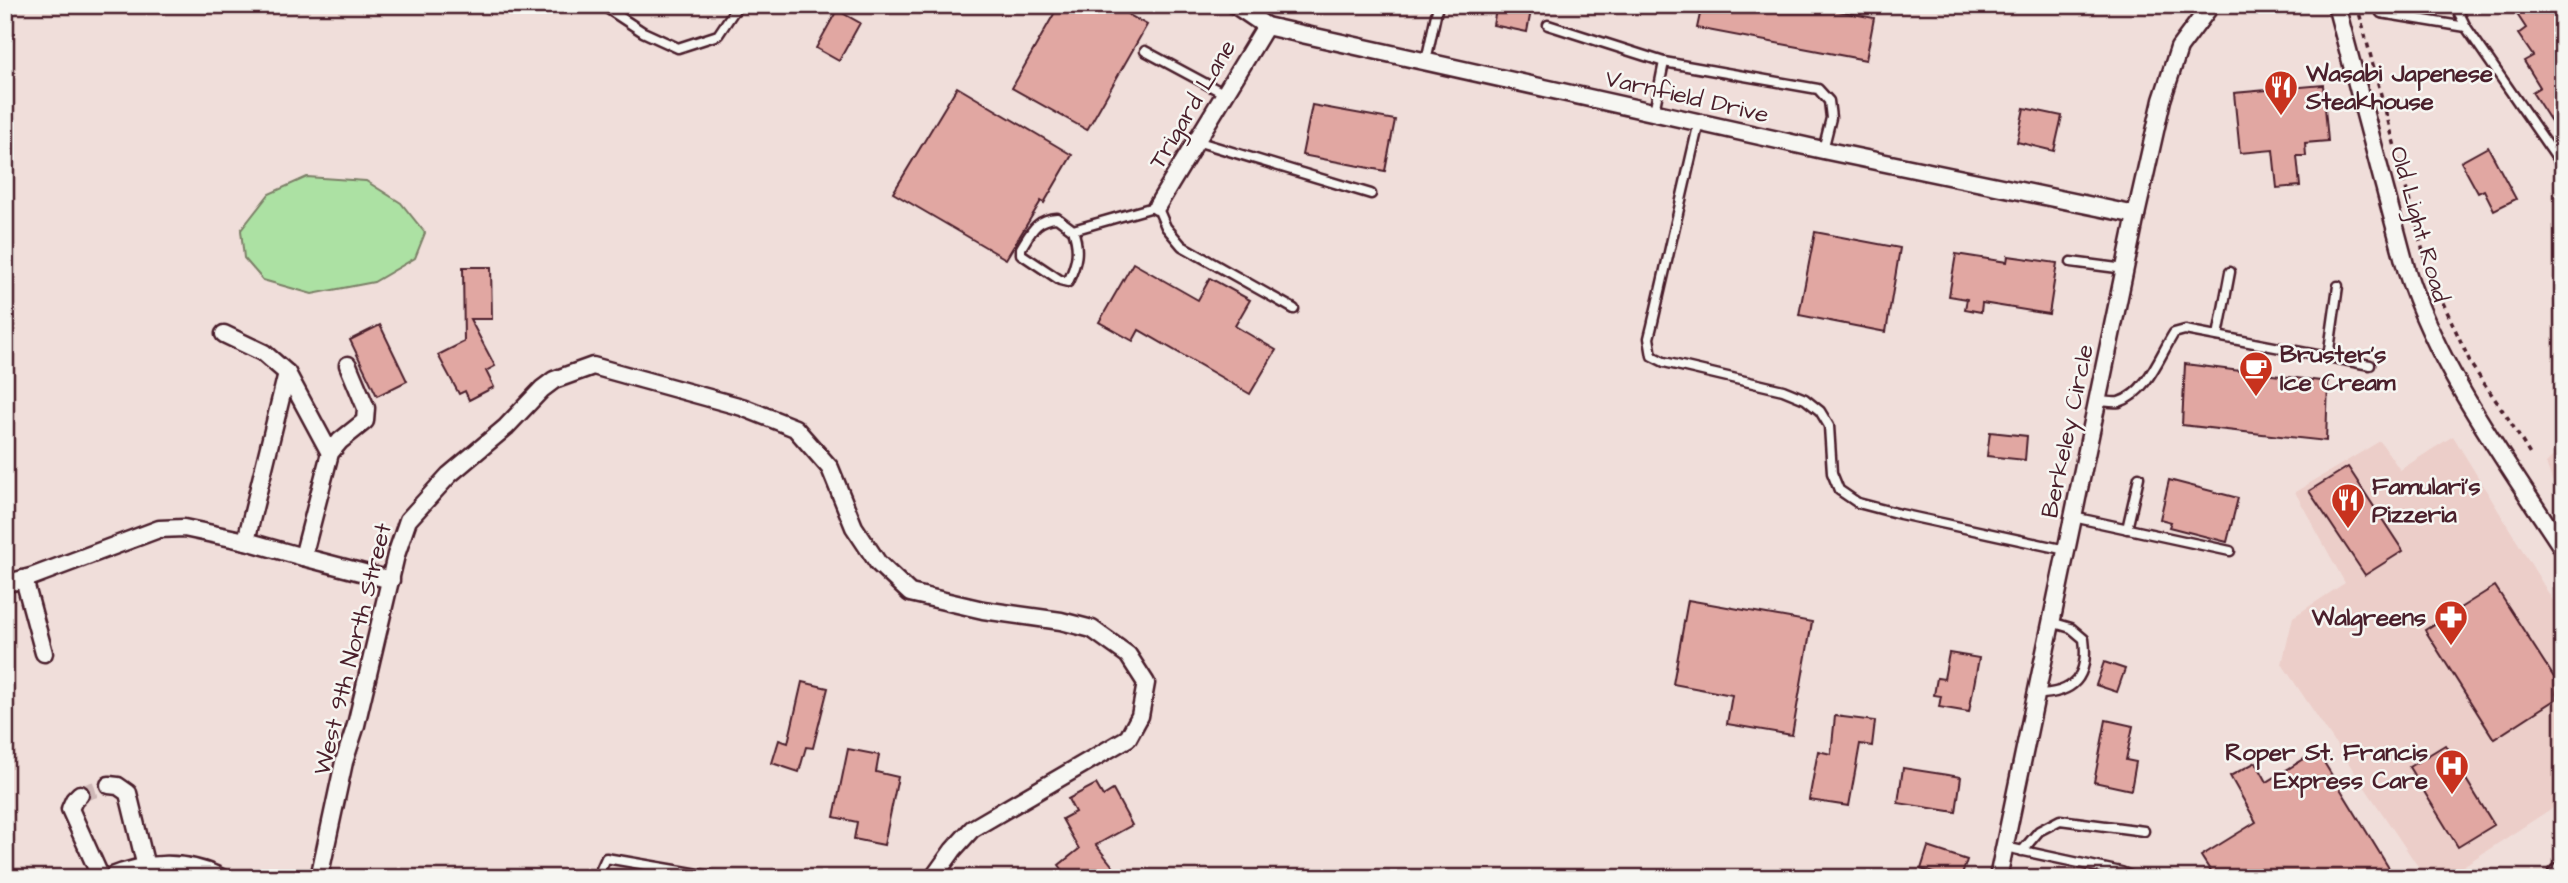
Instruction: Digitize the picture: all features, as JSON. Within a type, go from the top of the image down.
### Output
[{"type":"street","name":"Varnfield Drive","points":[[1234,5],[1266,26],[1823,150],[2136,215]]},
{"type":"street","name":"Berkeley Circle","points":[[1998,878],[2136,215],[2169,76],[2179,48],[2211,5]]},
{"type":"street","name":"Old Light Road","points":[[2336,5],[2418,306],[2498,449],[2563,549]]},
{"type":"street","name":"Trigard Lane","points":[[1157,206],[1266,26]]},
{"type":"street","points":[[224,334],[264,353],[287,373],[330,453]]},
{"type":"street","points":[[303,557],[330,453],[365,421],[366,408],[348,365]]},
{"type":"street","name":"West 9th North Street","points":[[319,878],[344,762],[356,725],[400,541],[408,520],[449,475],[497,435],[554,380],[593,366],[741,407],[795,428],[830,468],[854,527],[878,563],[910,593],[983,610],[1062,621],[1092,629],[1128,655],[1146,682],[1140,716],[1128,738],[972,829],[933,878]]},
{"type":"street","points":[[246,541],[287,373]]},
{"type":"street","points":[[5,581],[24,579],[159,529],[184,528],[246,541],[391,580]]},
{"type":"street","points":[[24,579],[44,653]]},
{"type":"street","points":[[109,785],[118,786],[128,793],[147,872]]},
{"type":"street","points":[[80,793],[70,810],[101,878]]},
{"type":"street","points":[[107,878],[128,869],[147,872],[175,863],[205,869],[222,878]]},
{"type":"lane","points":[[602,5],[643,32],[678,48],[719,35],[738,5]]},
{"type":"lane","points":[[1426,61],[1438,5]]},
{"type":"lane","points":[[2455,5],[2466,27],[2563,167]]},
{"type":"lane","points":[[2381,13],[2466,27]]},
{"type":"lane","points":[[1548,25],[1664,62],[1818,89],[1829,101],[1830,118],[1823,150]]},
{"type":"lane","points":[[1145,51],[1224,94]]},
{"type":"lane","points":[[1654,112],[1664,62]]},
{"type":"lane","points":[[1699,122],[1649,338],[1652,356],[1664,362],[1783,390],[1805,399],[1820,411],[1829,426],[1832,473],[1839,490],[1858,503],[2066,550]]},
{"type":"lane","points":[[1196,141],[1371,194]]},
{"type":"lane","points":[[1073,230],[1157,206],[1166,227],[1182,246],[1294,310]]},
{"type":"lane","points":[[1047,218],[1057,218],[1073,230],[1077,242],[1077,262],[1068,282],[1060,280],[1021,254],[1021,248],[1037,223],[1047,218]]},
{"type":"lane","points":[[2071,262],[2125,269]]},
{"type":"lane","points":[[2218,336],[2230,272]]},
{"type":"lane","points":[[2328,357],[2338,286]]},
{"type":"lane","points":[[2097,401],[2119,402],[2139,388],[2151,376],[2174,334],[2185,330],[2370,365]]},
{"type":"lane","points":[[2127,529],[2138,477]]},
{"type":"lane","points":[[2073,517],[2230,551]]},
{"type":"lane","points":[[2036,694],[2056,694],[2072,688],[2084,664],[2084,639],[2071,628],[2051,622]]},
{"type":"lane","points":[[2022,851],[2039,831],[2060,820],[2144,831]]},
{"type":"lane","points":[[2005,847],[2135,878]]},
{"type":"lane","points":[[597,878],[606,858],[722,878]]},
{"type":"path","points":[[2357,5],[2428,271],[2472,366],[2532,458]]},
{"type":"shaded area","points":[[2453,436],[2563,617],[2563,801],[2451,874],[2423,874],[2282,664],[2293,617],[2345,583],[2295,492],[2380,441],[2400,470]]},
{"type":"shaded area","points":[[2563,447],[2563,498],[2546,463]]},
{"type":"green space","points":[[307,177],[366,181],[401,203],[425,233],[415,258],[374,282],[312,294],[263,280],[244,258],[241,230],[269,194]]},
{"type":"building","points":[[1059,5],[1111,5],[1147,25],[1087,130],[1012,88]]},
{"type":"building","points":[[1497,5],[1532,5],[1527,32],[1493,25]]},
{"type":"building","points":[[1702,5],[1808,5],[1874,18],[1866,60],[1697,28]]},
{"type":"building","points":[[2511,5],[2563,5],[2563,140],[2532,92],[2540,87],[2524,61],[2533,56],[2518,34],[2526,28]]},
{"type":"building","points":[[837,10],[860,23],[839,61],[816,48]]},
{"type":"building","name":"Wasabi Japenese Steakhouse","points":[[2323,85],[2328,141],[2305,143],[2306,156],[2297,156],[2300,186],[2277,188],[2273,150],[2240,153],[2234,93]]},
{"type":"building","points":[[957,87],[1072,155],[1006,259],[893,193]]},
{"type":"building","points":[[1312,105],[1395,120],[1385,171],[1302,155]]},
{"type":"building","points":[[2024,108],[2062,116],[2054,151],[2017,142]]},
{"type":"building","points":[[2488,147],[2516,199],[2494,210],[2484,190],[2478,193],[2461,162]]},
{"type":"building","points":[[1815,232],[1900,248],[1886,332],[1799,315]]},
{"type":"building","points":[[1956,254],[2007,262],[2008,256],[2057,263],[2049,314],[1982,303],[1981,312],[1965,309],[1967,299],[1949,296]]},
{"type":"building","points":[[1133,263],[1198,300],[1210,278],[1250,300],[1235,326],[1276,350],[1250,394],[1139,330],[1133,341],[1099,322]]},
{"type":"building","points":[[463,267],[491,267],[492,319],[470,319],[495,366],[486,371],[494,387],[469,400],[465,391],[459,394],[438,355],[464,342]]},
{"type":"building","points":[[380,325],[407,381],[377,396],[350,340]]},
{"type":"building","name":"Bruster's Ice Cream","points":[[2185,364],[2328,382],[2326,441],[2182,425]]},
{"type":"building","points":[[1990,432],[2027,436],[2025,460],[1987,456]]},
{"type":"building","points":[[2348,467],[2403,551],[2365,575],[2309,491]]},
{"type":"building","points":[[2169,480],[2238,498],[2227,542],[2169,527],[2171,522],[2160,519]]},
{"type":"building","name":"Walgreens","points":[[2495,586],[2557,682],[2556,699],[2494,739],[2425,630]]},
{"type":"building","points":[[1688,600],[1812,622],[1792,735],[1727,724],[1732,695],[1673,684]]},
{"type":"building","points":[[1949,653],[1979,658],[1969,712],[1939,707],[1941,696],[1934,695],[1937,678],[1944,679]]},
{"type":"building","points":[[2104,662],[2125,669],[2117,692],[2096,685]]},
{"type":"building","points":[[802,682],[828,688],[813,748],[806,747],[799,772],[772,763],[779,740],[788,743]]},
{"type":"building","points":[[1835,716],[1875,721],[1872,746],[1860,744],[1849,806],[1809,800],[1818,751],[1831,754]]},
{"type":"building","points":[[2106,720],[2133,726],[2126,760],[2136,762],[2131,790],[2094,782]]},
{"type":"building","name":"Roper St. Francis Express Care","points":[[2445,745],[2494,825],[2458,847],[2409,767]]},
{"type":"building","points":[[848,749],[879,755],[876,772],[898,777],[884,845],[854,839],[857,822],[834,817]]},
{"type":"building","points":[[2317,751],[2395,878],[2215,878],[2201,856],[2256,822],[2230,776],[2256,762],[2267,782]]},
{"type":"building","points":[[1903,768],[1961,777],[1956,812],[1898,803]]},
{"type":"building","points":[[1096,784],[1103,796],[1113,790],[1132,825],[1096,845],[1122,878],[1069,878],[1059,865],[1079,849],[1062,819],[1075,812],[1068,799]]},
{"type":"building","points":[[1928,847],[1967,860],[1961,878],[1948,878],[1921,869]]},
{"type":"tunnel","points":[[80,794],[109,785]]},
{"type":"place","name":"Wasabi Japenese Steakhouse","points":[[2281,117]]},
{"type":"place","name":"Bruster's Ice Cream","points":[[2256,398]]},
{"type":"place","name":"Famulari's Pizzeria","points":[[2348,530]]},
{"type":"place","name":"Walgreens","points":[[2451,647]]},
{"type":"place","name":"Roper St. Francis Express Care","points":[[2452,796]]}]
